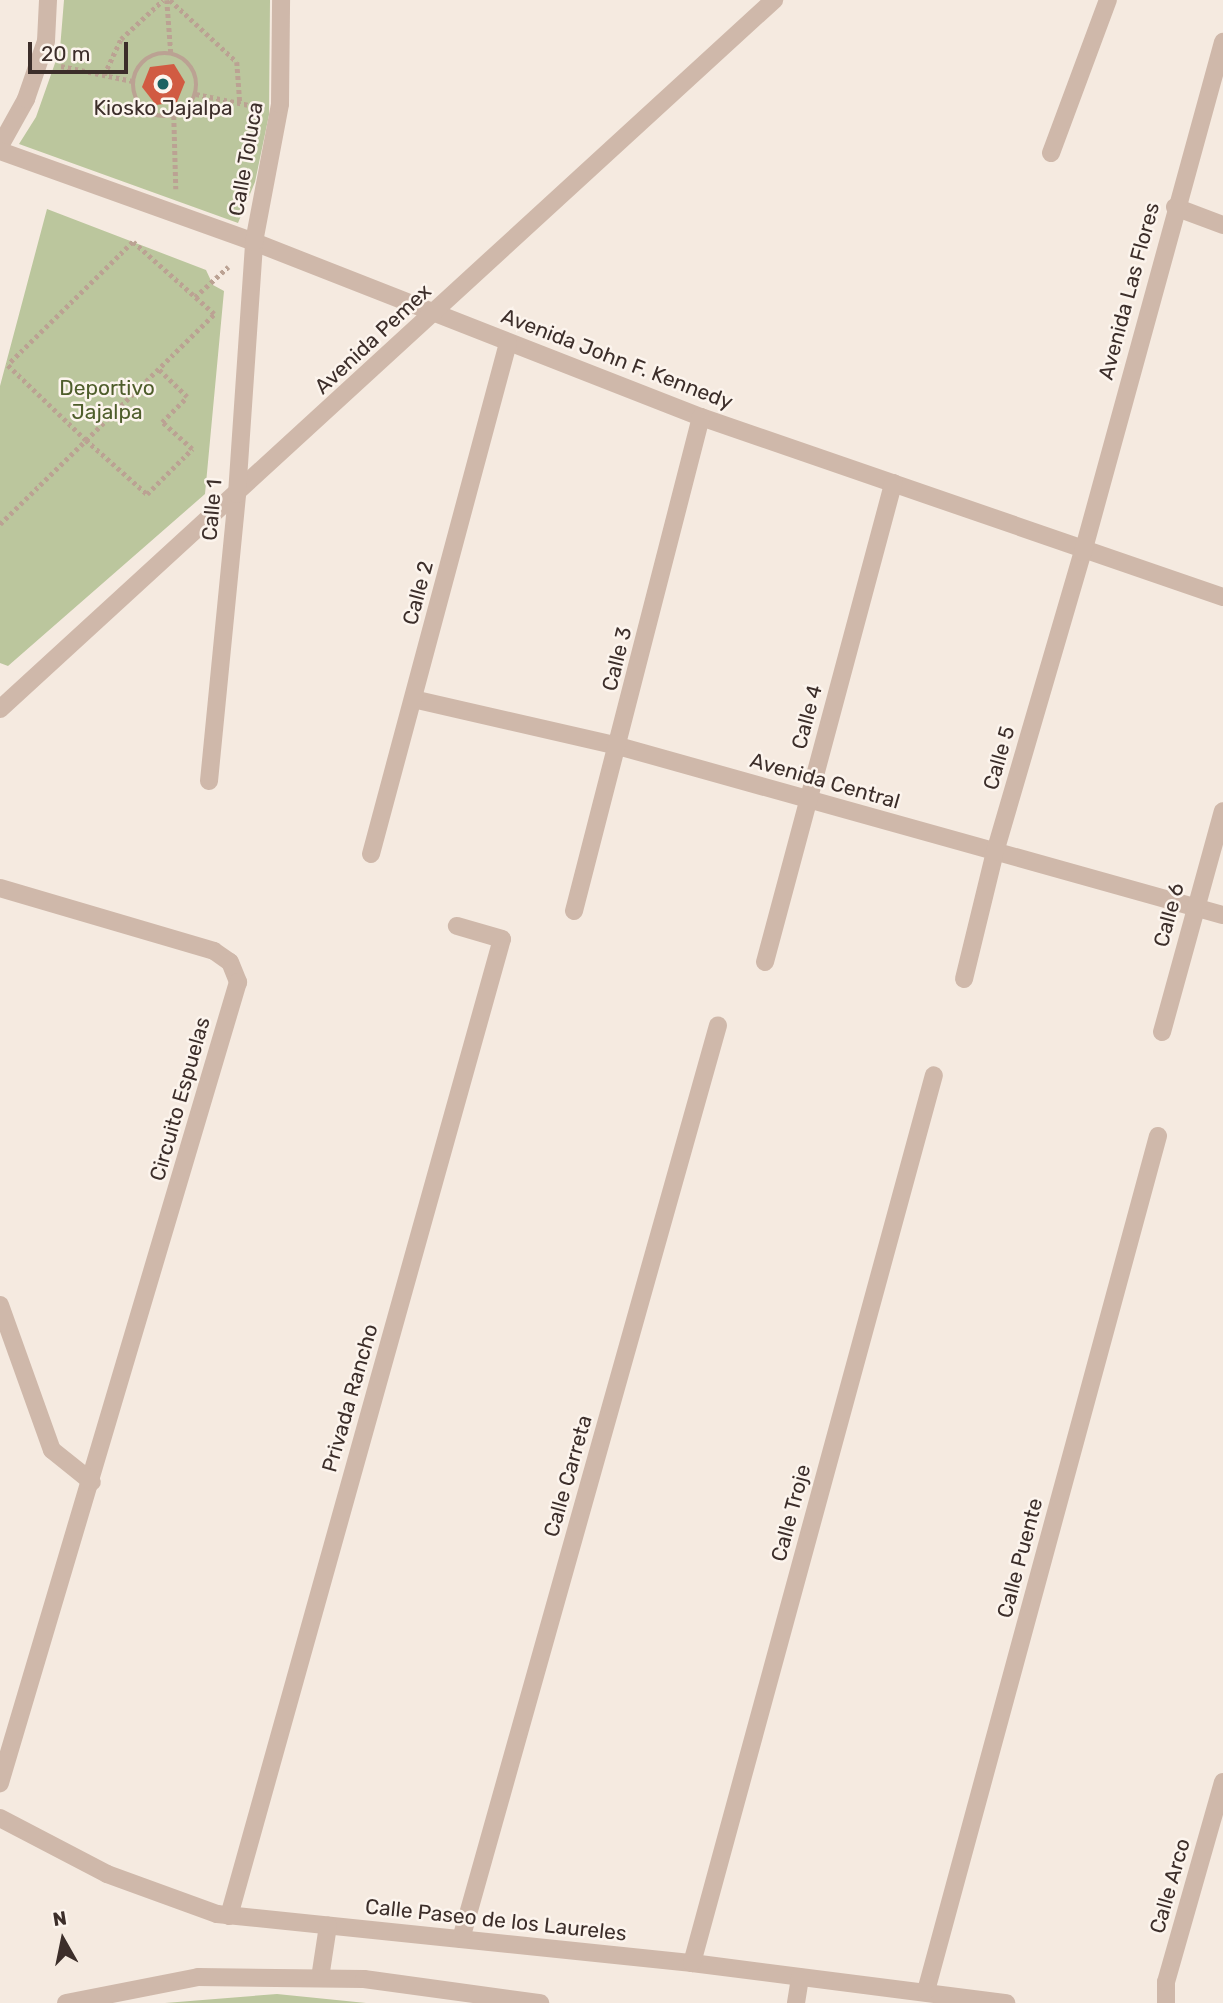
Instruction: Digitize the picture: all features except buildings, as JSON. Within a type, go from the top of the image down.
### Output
[{"type":"street","points":[[0,149],[26,99],[46,41],[48,0]]},
{"type":"street","name":"Calle Toluca","points":[[254,242],[279,111],[281,0]]},
{"type":"street","name":"Avenida Pemex","points":[[0,709],[237,495],[774,0]]},
{"type":"street","points":[[1051,153],[1108,0]]},
{"type":"street","name":"Avenida Las Flores","points":[[1083,552],[1175,207],[1223,42]]},
{"type":"street","name":"Avenida John F. Kennedy","points":[[0,149],[254,242],[701,417],[1083,552],[1223,597]]},
{"type":"street","points":[[1175,207],[1223,225]]},
{"type":"street","name":"Calle 1","points":[[209,781],[237,495],[254,242]]},
{"type":"street","name":"Calle 2","points":[[370,854],[508,343]]},
{"type":"street","name":"Calle 3","points":[[574,911],[701,417]]},
{"type":"street","name":"Calle 4","points":[[765,962],[893,483]]},
{"type":"street","name":"Calle 5","points":[[964,979],[995,852],[1083,552]]},
{"type":"street","name":"Avenida Central","points":[[413,699],[618,746],[1223,915]]},
{"type":"street","name":"Calle 6","points":[[1162,1032],[1223,811]]},
{"type":"street","name":"Circuito Espuelas","points":[[0,888],[214,951],[230,962],[238,982],[92,1482],[0,1783]]},
{"type":"street","name":"Privada Rancho","points":[[229,1916],[502,939],[457,926]]},
{"type":"street","name":"Calle Carreta","points":[[461,1939],[718,1025]]},
{"type":"street","name":"Calle Troje","points":[[692,1963],[934,1075]]},
{"type":"street","name":"Calle Puente","points":[[926,1991],[1158,1136]]},
{"type":"street","points":[[0,1305],[52,1450],[92,1482]]},
{"type":"street","name":"Calle Arco","points":[[1166,2003],[1166,1982],[1223,1782]]},
{"type":"street","name":"Calle Paseo de los Laureles","points":[[0,1818],[107,1874],[229,1916],[692,1963],[1006,2003]]},
{"type":"street","points":[[320,1978],[328,1926]]},
{"type":"street","points":[[66,2003],[198,1977],[364,1979],[540,2003]]},
{"type":"street","points":[[796,2003],[800,1977]]},
{"type":"path","points":[[104,75],[121,39],[167,0]]},
{"type":"path","points":[[167,0],[171,53]]},
{"type":"path","points":[[167,0],[237,62],[240,103]]},
{"type":"path","points":[[171,53],[195,72],[197,94],[192,104],[174,116],[144,110],[132,81],[150,56],[171,53]]},
{"type":"path","points":[[39,62],[132,81]]},
{"type":"path","points":[[197,94],[279,111]]},
{"type":"path","points":[[173,213],[178,169],[174,116]]},
{"type":"path","points":[[0,524],[86,440],[158,369],[214,314],[133,242],[8,365],[86,440],[147,494],[192,449],[162,422],[187,397],[158,369]]},
{"type":"green space","points":[[64,0],[270,0],[269,115],[255,182],[238,223],[19,144],[36,117],[60,49]]},
{"type":"green space","name":"Deportivo Jajalpa","points":[[47,209],[206,270],[213,285],[224,291],[205,494],[8,666],[0,663],[0,386]]},
{"type":"green space","points":[[277,1994],[366,2003],[165,2003]]},
{"type":"place","name":"Kiosko Jajalpa","points":[[163,84]]}]
